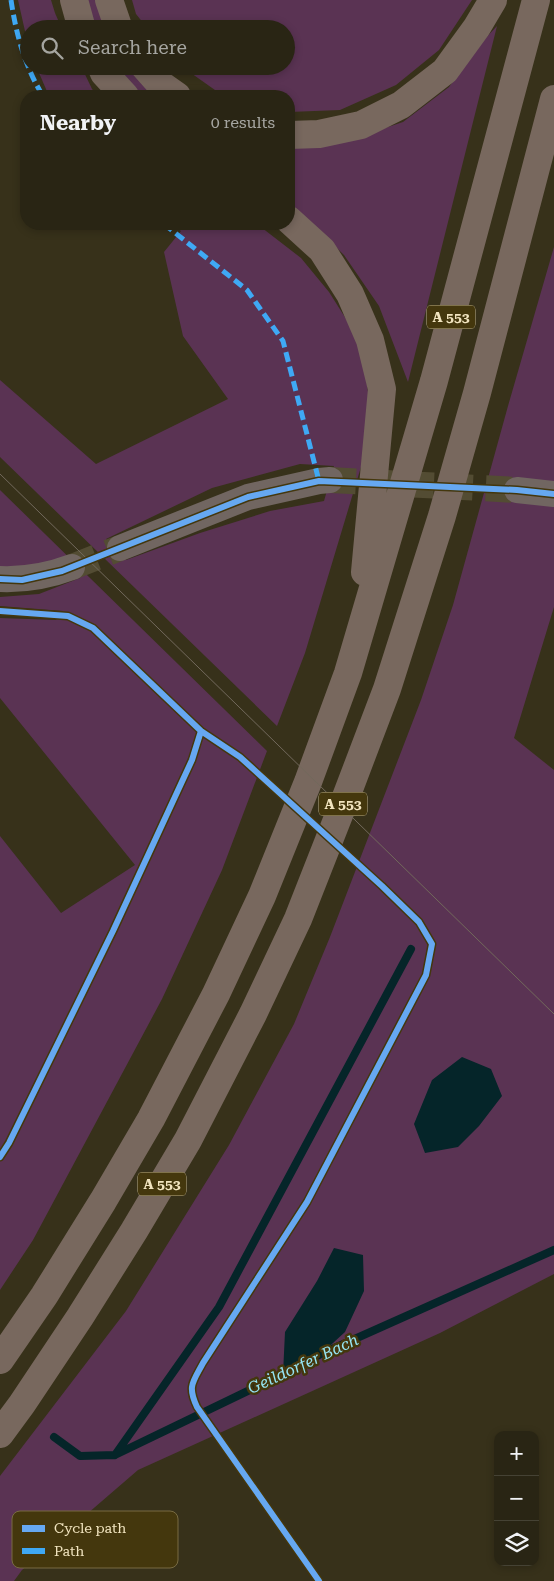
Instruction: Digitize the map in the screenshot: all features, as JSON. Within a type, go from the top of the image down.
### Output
[{"type":"highway","points":[[74,0],[80,20]]},
{"type":"highway","points":[[109,0],[116,20]]},
{"type":"highway","points":[[295,135],[319,134],[361,125],[401,105],[445,71],[477,27],[492,0]]},
{"type":"highway","name":"A 553","points":[[0,1360],[44,1296],[103,1202],[151,1119],[216,994],[262,896],[308,782],[348,673],[434,381],[536,0]]},
{"type":"highway","points":[[106,75],[120,90]]},
{"type":"highway","points":[[152,75],[168,90]]},
{"type":"highway","name":"A 553","points":[[0,1434],[80,1317],[188,1140],[298,919],[387,688],[442,516],[477,393],[554,99]]},
{"type":"highway","points":[[295,225],[322,250],[350,294],[370,340],[382,389],[360,632]]},
{"type":"street","points":[[120,548],[248,497],[330,480]]},
{"type":"street","points":[[517,490],[554,494]]},
{"type":"street","points":[[0,579],[22,580],[72,567]]},
{"type":"shaded area","points":[[18,0],[51,0],[58,20],[22,20]]},
{"type":"shaded area","points":[[86,0],[97,0],[107,20],[92,20]]},
{"type":"shaded area","points":[[132,0],[472,0],[439,50],[396,85],[340,110],[295,112],[295,90],[215,90],[194,75],[295,75],[295,20],[141,20],[136,14]]},
{"type":"shaded area","points":[[497,26],[408,382],[379,306],[344,255],[295,209],[295,147],[340,143],[403,122],[449,87],[480,44]]},
{"type":"shaded area","points":[[40,75],[85,75],[93,90],[46,90]]},
{"type":"shaded area","points":[[123,75],[142,75],[156,90],[136,90]]},
{"type":"shaded area","points":[[180,230],[265,230],[301,258],[329,292],[348,322],[363,357],[373,427],[305,653],[277,726],[0,457],[0,380],[96,464],[228,399],[183,336],[164,252],[181,231]],"holes":[[[300,464],[334,466],[324,501],[270,511],[200,533],[126,560],[106,539],[212,488]]]},
{"type":"shaded area","points":[[554,247],[554,607],[514,738],[554,770],[554,1274],[440,1333],[138,1470],[90,1511],[12,1511],[12,1568],[24,1568],[14,1581],[0,1581],[0,1476],[126,1311],[229,1145],[294,1024],[330,937],[421,700],[453,605]]},
{"type":"shaded area","points":[[0,490],[267,751],[222,870],[162,999],[33,1240],[0,1290],[0,836],[61,913],[135,865],[0,698],[0,618],[56,620],[63,611],[0,606],[0,597],[39,594],[80,578],[65,565],[0,576]]},
{"type":"water","points":[[462,1057],[491,1069],[502,1096],[479,1126],[458,1147],[425,1153],[414,1124],[432,1080]]},
{"type":"water","points":[[334,1248],[363,1255],[364,1291],[345,1332],[321,1354],[283,1374],[285,1332],[317,1281]]},
{"type":"waterway","points":[[115,1455],[219,1307],[411,949]]},
{"type":"waterway","name":"Geildorfer Bach","points":[[54,1437],[80,1456],[115,1455],[321,1354],[554,1250]]},
{"type":"tunnel","points":[[330,480],[517,490]]},
{"type":"tunnel","points":[[72,567],[120,548]]},
{"type":"tram line","points":[[0,474],[554,1014]]},
{"type":"marked path","points":[[11,0],[20,42]]},
{"type":"marked path","points":[[32,75],[40,90]]},
{"type":"marked path","points":[[172,230],[247,290],[283,341],[319,481]]},
{"type":"cycle path","points":[[0,579],[22,580],[62,571],[248,497],[319,481],[517,490],[554,494]]},
{"type":"cycle path","points":[[0,611],[68,616],[93,628],[201,731],[240,757],[382,886],[419,922],[432,944],[426,975],[307,1202],[203,1363],[192,1384],[192,1394],[197,1407],[319,1581]]},
{"type":"cycle path","points":[[0,1157],[9,1143],[113,931],[192,760],[201,731]]}]
